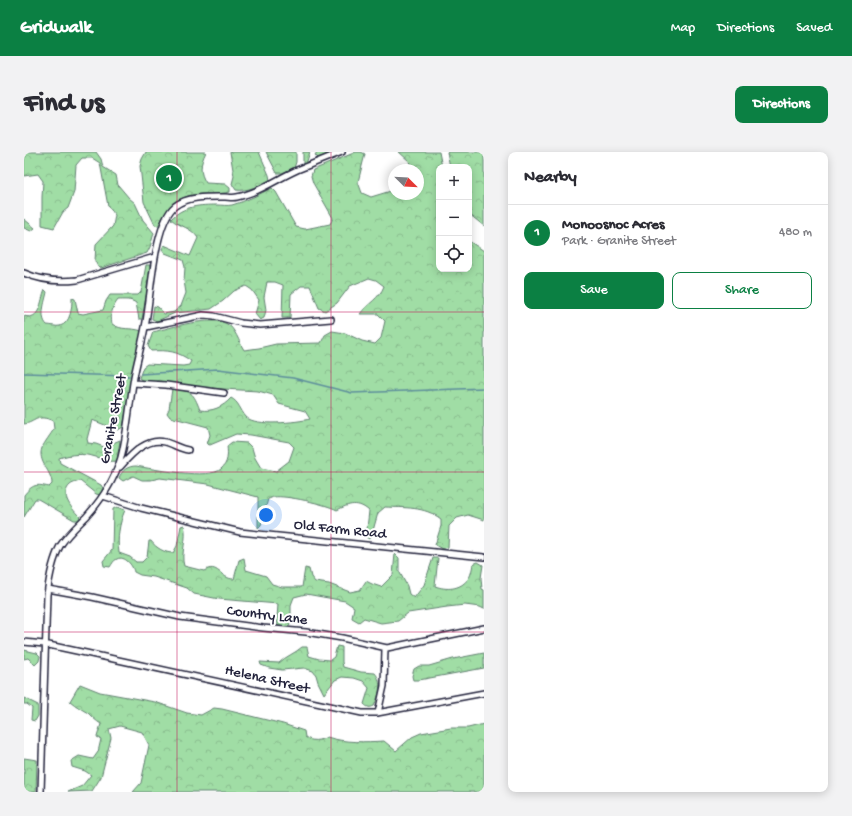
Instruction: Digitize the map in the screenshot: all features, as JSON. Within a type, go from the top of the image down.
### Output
[{"type":"street","name":"Granite Street","points":[[41,792],[48,589],[54,561],[61,546],[103,496],[118,469],[123,448],[133,383],[146,327],[155,257],[166,218],[175,206],[192,198],[236,197],[270,184],[296,170],[342,152]]},
{"type":"street","points":[[24,273],[49,280],[66,282],[155,257]]},
{"type":"street","points":[[146,327],[203,315],[214,316],[241,323],[260,325],[331,320]]},
{"type":"street","points":[[133,383],[166,385],[224,393]]},
{"type":"street","points":[[118,469],[136,451],[154,441],[166,442],[188,450]]},
{"type":"street","name":"Old Farm Road","points":[[103,496],[148,510],[240,532],[484,557]]},
{"type":"street","name":"Country Lane","points":[[48,589],[92,597],[180,617],[313,634],[385,648],[484,628]]},
{"type":"street","name":"Helena Street","points":[[24,642],[46,645],[256,689],[362,713],[378,713],[484,693]]},
{"type":"street","points":[[378,713],[384,686],[385,648]]},
{"type":"green space","points":[[24,152],[96,152],[101,159],[103,167],[116,175],[118,185],[135,203],[143,220],[154,233],[147,253],[101,268],[98,267],[95,261],[96,244],[113,226],[115,215],[108,206],[100,163],[92,158],[82,158],[76,165],[74,192],[68,208],[63,212],[54,228],[42,225],[43,181],[38,174],[24,176]]},
{"type":"green space","points":[[146,152],[206,152],[202,160],[201,172],[206,183],[225,184],[230,188],[230,192],[197,194],[180,199],[171,206],[158,226],[155,225],[144,202],[140,166]]},
{"type":"green space","points":[[230,152],[259,152],[270,180],[249,189],[236,190],[232,184],[234,176]]},
{"type":"green space","points":[[266,152],[296,152],[296,162],[294,168],[282,173],[277,173]]},
{"type":"green space","points":[[303,152],[310,152],[306,164],[303,165]]},
{"type":"green space","points":[[317,152],[334,152],[318,158],[315,155]]},
{"type":"green space","points":[[356,152],[361,152],[365,154],[358,182],[362,193],[371,197],[388,192],[388,200],[424,200],[424,164],[410,164],[409,161],[399,152],[439,152],[441,164],[436,164],[436,272],[472,272],[472,243],[484,251],[484,520],[468,515],[457,518],[449,526],[448,547],[442,549],[435,545],[441,526],[441,519],[421,510],[385,507],[378,513],[369,539],[366,537],[369,511],[361,506],[353,504],[337,510],[306,500],[287,497],[274,497],[268,499],[261,525],[258,528],[258,497],[208,484],[160,478],[142,480],[133,476],[123,481],[119,478],[126,469],[136,466],[193,474],[215,472],[221,469],[225,464],[227,446],[232,442],[247,443],[252,448],[255,458],[261,468],[276,471],[289,461],[294,447],[289,442],[251,435],[236,434],[210,445],[207,444],[210,435],[208,427],[170,417],[167,413],[172,389],[191,394],[200,410],[217,408],[231,398],[238,404],[246,417],[258,422],[277,423],[310,419],[305,411],[279,404],[273,395],[258,391],[206,388],[143,381],[139,378],[143,367],[147,364],[183,366],[189,365],[191,361],[172,352],[151,351],[148,346],[153,332],[190,323],[211,321],[220,322],[230,326],[244,350],[276,344],[321,343],[325,335],[332,331],[345,333],[362,341],[375,344],[381,338],[385,321],[378,314],[360,314],[380,294],[384,286],[376,280],[369,278],[350,286],[337,303],[325,311],[319,308],[310,286],[301,286],[291,294],[290,318],[282,318],[283,285],[275,282],[267,282],[264,297],[266,310],[264,318],[260,320],[255,314],[259,300],[252,290],[246,286],[234,291],[211,309],[175,313],[157,321],[152,319],[154,306],[158,307],[164,314],[174,312],[181,306],[186,293],[184,281],[185,267],[183,260],[165,253],[162,249],[164,245],[190,256],[198,238],[189,229],[171,219],[181,211],[192,207],[232,205],[272,188],[276,192],[296,227],[305,229],[330,224],[333,218],[313,183],[311,176],[313,170]]},
{"type":"green space","points":[[447,152],[484,152],[484,226],[472,216],[472,164],[449,164]]},
{"type":"green space","points":[[24,219],[35,228],[31,231],[24,228]]},
{"type":"green space","points":[[146,265],[150,265],[151,269],[142,319],[139,319],[136,303],[130,300],[118,300],[111,314],[112,324],[123,328],[142,331],[123,427],[118,430],[92,420],[87,439],[88,443],[104,447],[120,440],[117,461],[108,461],[82,455],[59,458],[60,463],[101,485],[104,490],[101,495],[96,494],[80,481],[70,485],[67,489],[66,498],[80,517],[78,520],[74,520],[38,499],[35,499],[24,517],[24,495],[32,487],[41,485],[49,487],[52,484],[50,475],[41,458],[41,453],[43,446],[54,429],[53,421],[43,418],[24,424],[24,316],[30,317],[37,313],[45,290],[47,292],[43,318],[47,325],[60,326],[67,322],[72,306],[72,298],[75,299],[78,313],[83,314],[103,310],[110,295],[138,295],[141,292]]},
{"type":"green space","points":[[117,507],[125,510],[119,531],[119,553],[130,557],[136,562],[142,562],[147,557],[149,541],[161,550],[173,553],[177,546],[181,526],[184,525],[184,566],[204,571],[213,568],[225,576],[234,579],[239,560],[244,558],[246,570],[266,576],[272,584],[282,587],[302,587],[305,568],[309,569],[311,577],[315,582],[329,584],[350,592],[360,590],[366,581],[381,587],[393,575],[395,554],[399,558],[399,571],[407,586],[409,594],[414,598],[424,585],[433,558],[438,558],[435,586],[444,588],[453,588],[465,583],[470,576],[473,564],[478,562],[483,565],[481,578],[482,589],[484,590],[484,609],[465,605],[408,613],[398,621],[381,623],[364,618],[359,622],[352,618],[354,607],[345,601],[306,594],[294,597],[291,605],[291,623],[287,627],[278,626],[278,604],[219,599],[194,594],[187,588],[134,572],[130,564],[123,558],[113,562],[110,567],[104,566],[103,561],[112,550],[113,509]]},
{"type":"green space","points":[[337,646],[342,647],[343,667],[361,672],[375,673],[380,685],[374,706],[369,707],[364,704],[369,688],[363,681],[354,678],[342,677],[335,680],[324,694],[313,671],[304,668],[282,670],[269,668],[261,665],[260,662],[279,663],[302,647],[307,647],[309,656],[330,660],[334,657]]},
{"type":"green space","points":[[24,650],[37,653],[40,656],[39,661],[35,665],[28,658],[24,659]]},
{"type":"green space","points":[[484,653],[484,668],[413,680],[412,676],[414,669],[419,666],[429,666],[453,659]]},
{"type":"green space","points":[[80,684],[100,692],[155,702],[187,713],[201,715],[214,708],[222,709],[283,724],[304,731],[305,737],[313,740],[327,737],[362,742],[384,741],[396,751],[412,737],[421,733],[451,728],[468,728],[484,724],[484,792],[133,792],[141,783],[149,745],[142,732],[120,726],[109,729],[111,738],[101,777],[92,791],[68,792],[82,786],[91,775],[85,771],[72,767],[71,761],[79,756],[93,759],[98,752],[101,739],[97,737],[101,724],[70,701]]},
{"type":"green space","points":[[24,698],[38,705],[38,716],[35,721],[31,720],[32,708],[27,704],[24,704]]},
{"type":"green space","points":[[24,758],[37,760],[36,792],[24,792]]},
{"type":"waterway","points":[[141,374],[218,369],[293,378],[352,393],[484,388]]},
{"type":"waterway","points":[[24,373],[129,376]]},
{"type":"place","name":"Monoosnoc Acres","points":[[169,178]]}]
